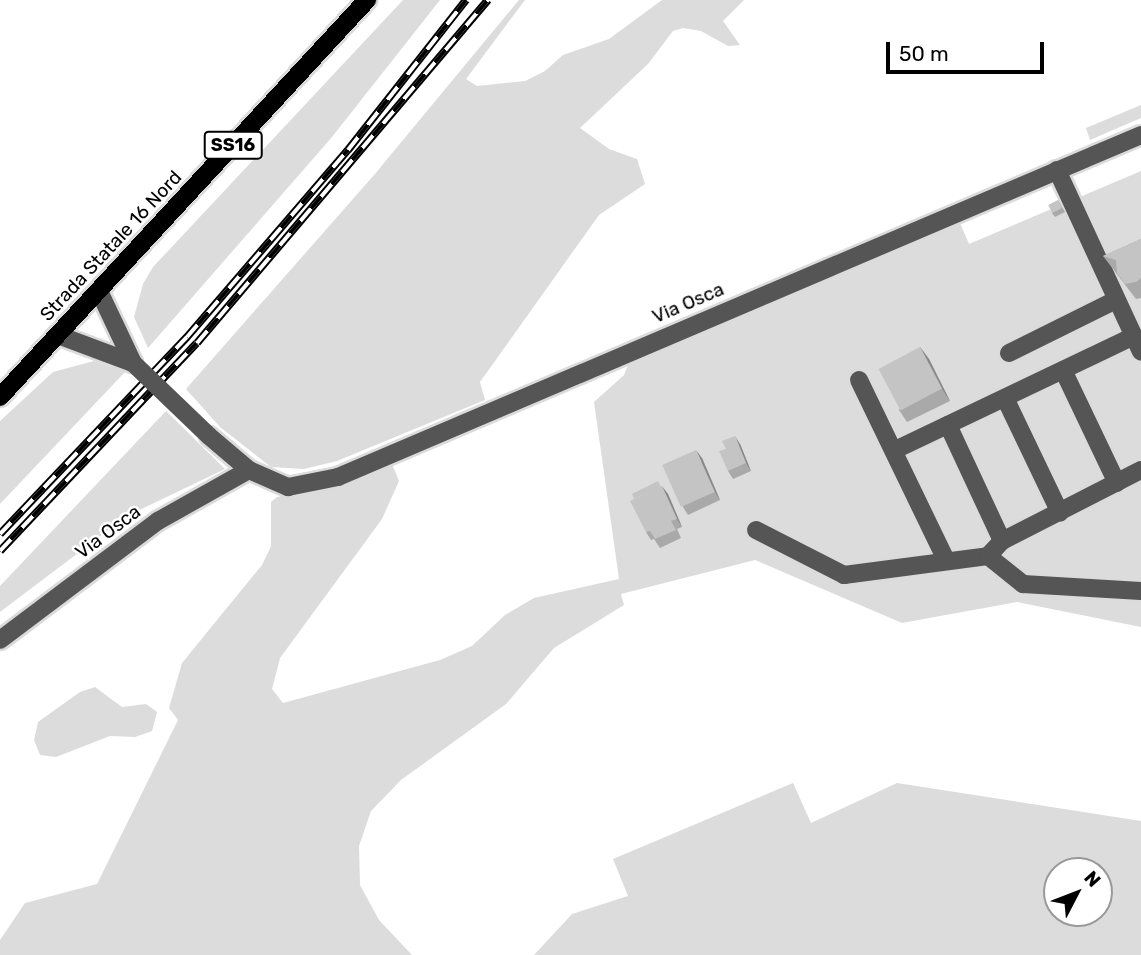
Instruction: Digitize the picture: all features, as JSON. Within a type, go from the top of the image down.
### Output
[{"type":"main road","name":"Strada Statale 16 Nord","points":[[0,397],[367,0]]},
{"type":"street","name":"Via Osca","points":[[133,363],[209,436],[249,470],[288,486],[338,477],[1141,135]]},
{"type":"street","points":[[895,450],[1136,334],[1116,300],[1057,170]]},
{"type":"street","points":[[99,291],[133,363]]},
{"type":"street","points":[[1009,353],[1116,300]]},
{"type":"street","points":[[58,335],[133,363]]},
{"type":"street","points":[[1063,370],[1117,483]]},
{"type":"street","points":[[859,380],[946,560]]},
{"type":"street","points":[[1005,398],[1059,513]]},
{"type":"street","points":[[947,425],[1002,541]]},
{"type":"street","name":"Via Osca","points":[[0,640],[158,521],[249,470]]},
{"type":"street","points":[[756,530],[844,575],[988,556],[1002,541],[1141,470]]},
{"type":"street","points":[[988,556],[1023,584],[1132,587],[1141,591]]},
{"type":"shaded area","points":[[403,0],[440,0],[332,137],[148,348],[134,317],[143,284],[153,267]]},
{"type":"shaded area","points":[[519,0],[525,0],[466,79],[477,86],[525,81],[545,71],[563,55],[609,39],[662,0],[744,0],[723,21],[740,45],[728,46],[701,31],[683,28],[673,31],[648,64],[580,128],[609,149],[637,159],[645,184],[599,215],[480,382],[485,400],[337,461],[304,469],[271,467],[220,427],[186,389],[374,175]]},
{"type":"shaded area","points":[[1141,105],[1141,118],[1090,140],[1086,128]]},
{"type":"shaded area","points":[[1141,171],[1141,627],[1017,602],[902,623],[755,560],[621,594],[624,605],[554,648],[506,704],[401,780],[371,811],[359,846],[360,885],[379,920],[412,955],[0,955],[0,940],[25,903],[97,884],[178,720],[169,708],[182,663],[262,565],[271,546],[271,502],[277,497],[339,483],[392,464],[399,481],[382,519],[280,658],[272,689],[283,703],[440,660],[472,646],[505,615],[534,598],[619,579],[594,402],[624,375],[628,365],[960,223],[969,244]]},
{"type":"shaded area","points":[[94,361],[125,372],[0,504],[0,421],[53,372]]},
{"type":"shaded area","points":[[166,411],[225,469],[127,516],[0,612],[0,586]]},
{"type":"shaded area","points":[[95,687],[122,707],[146,704],[157,712],[152,731],[135,737],[110,736],[56,757],[40,755],[34,740],[38,722],[80,692]]},
{"type":"shaded area","points":[[793,783],[811,823],[897,783],[1141,821],[1141,955],[534,955],[572,914],[628,896],[613,859]]},
{"type":"building","points":[[1058,200],[1062,208],[1052,213],[1048,205]]},
{"type":"building","points":[[1141,239],[1141,278],[1125,284],[1117,273],[1116,260],[1103,256]]},
{"type":"building","points":[[920,347],[942,388],[901,411],[879,369]]},
{"type":"building","points":[[735,436],[746,463],[728,471],[719,451],[726,449],[722,441]]},
{"type":"building","points":[[696,450],[715,492],[681,507],[662,465]]},
{"type":"building","points":[[658,481],[661,487],[634,499],[632,494]]},
{"type":"building","points":[[662,486],[677,519],[671,521],[676,530],[655,539],[650,531],[646,532],[630,501]]},
{"type":"railway","points":[[0,534],[187,337],[348,150],[466,0]]},
{"type":"railway","points":[[0,551],[197,343],[488,0]]}]
